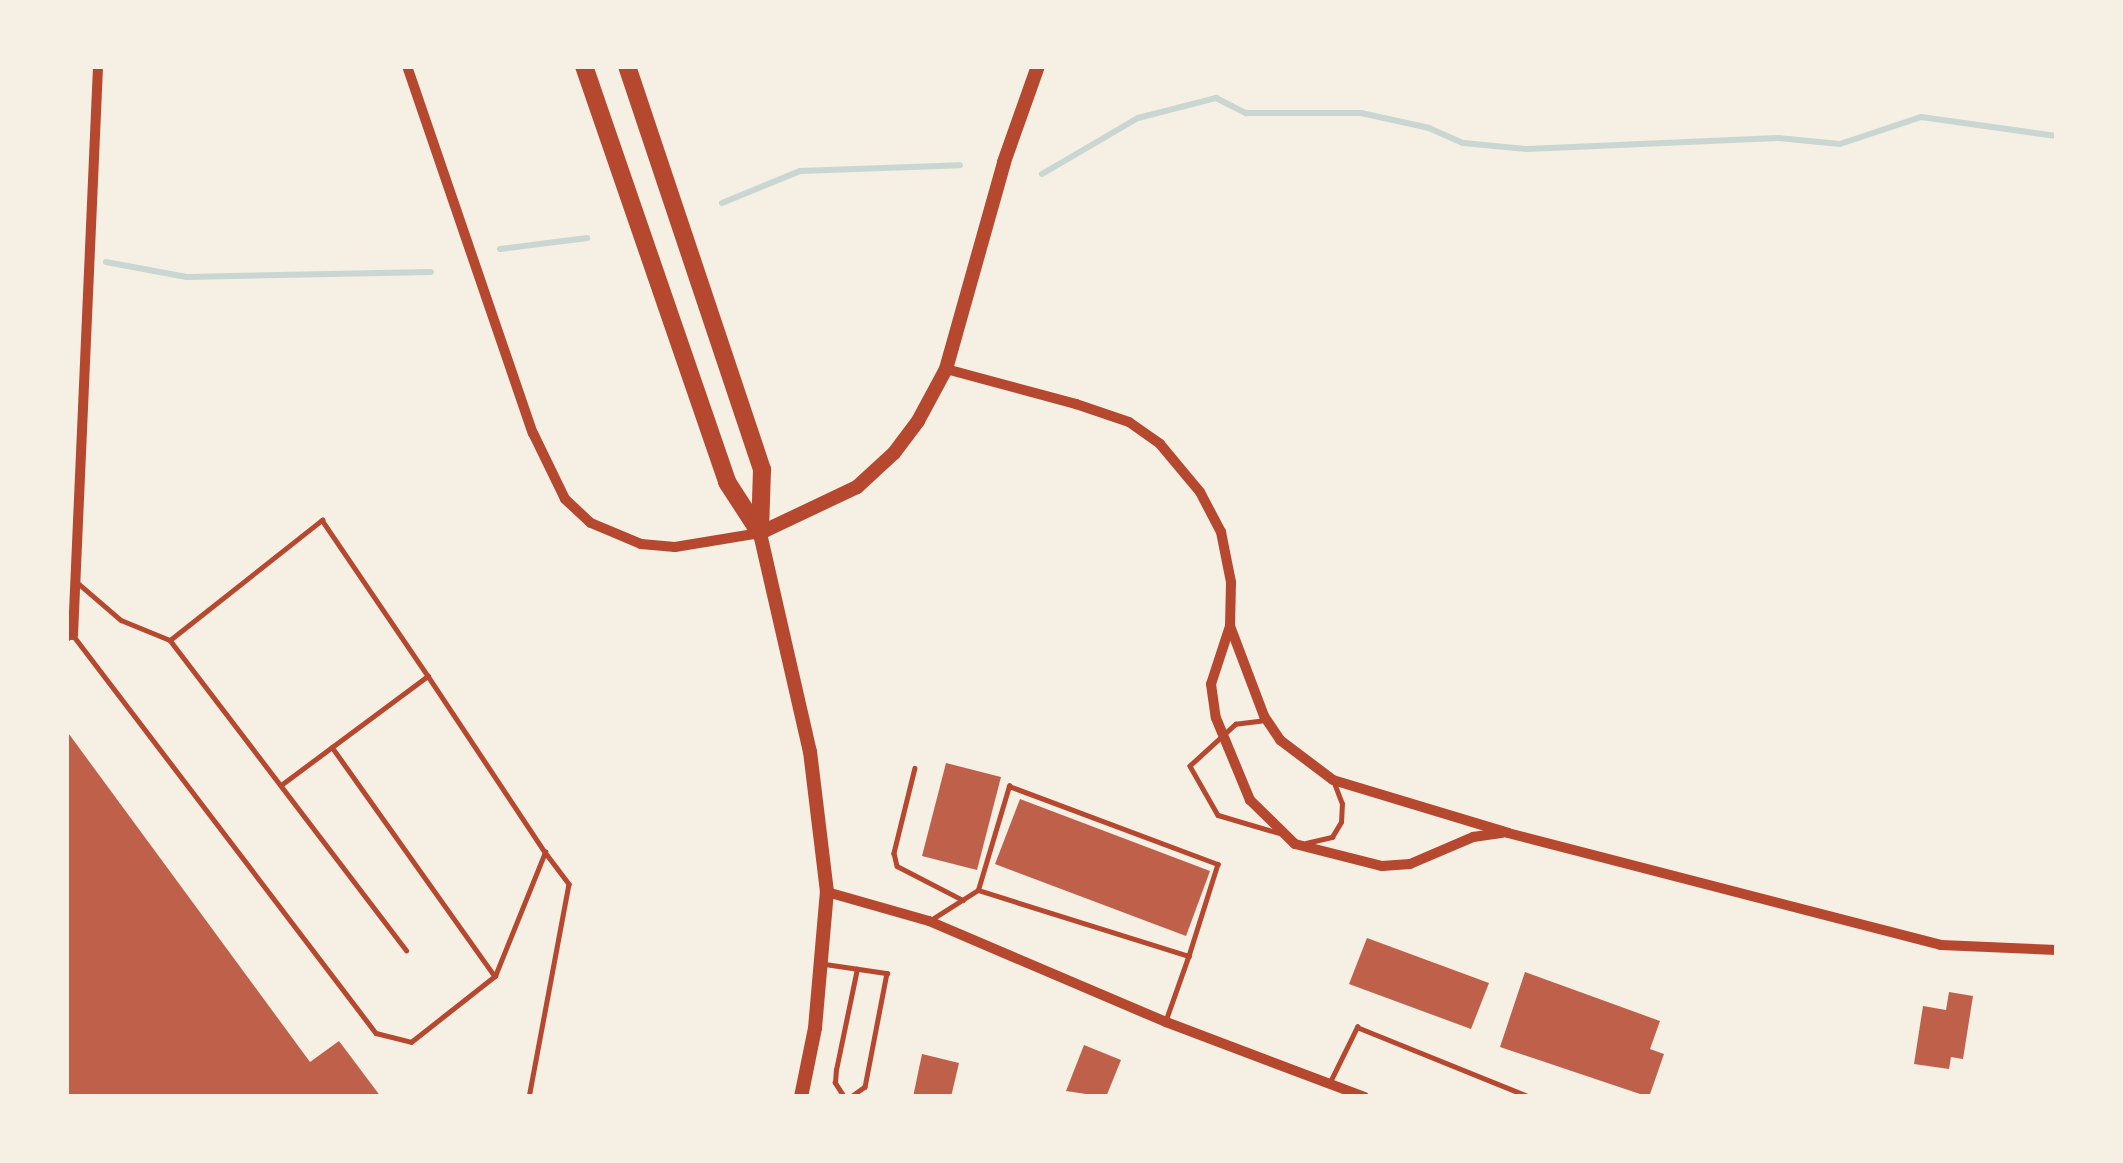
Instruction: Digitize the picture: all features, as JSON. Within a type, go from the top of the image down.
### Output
[{"type":"highway","points":[[584,66],[727,482],[760,533]]},
{"type":"highway","points":[[624,66],[762,470],[760,533]]},
{"type":"main road","points":[[801,1096],[815,1028],[827,892],[810,752],[760,533],[857,487],[906,437],[946,369],[1014,128],[1038,66]]},
{"type":"street","points":[[69,637],[98,66]]},
{"type":"street","points":[[407,66],[533,434],[565,499],[591,523],[641,544],[675,547],[760,533]]},
{"type":"street","points":[[946,369],[1112,416],[1160,444],[1200,492],[1221,532],[1231,583],[1231,626],[1245,678],[1280,740],[1333,780],[1508,833],[1941,945],[2057,950]]},
{"type":"street","points":[[1231,626],[1211,684],[1222,735],[1250,800],[1294,844],[1382,866],[1410,864],[1473,837],[1508,833]]},
{"type":"street","points":[[827,892],[929,921],[1166,1022],[1364,1097]]},
{"type":"lane","points":[[170,640],[322,520],[569,884],[529,1097]]},
{"type":"lane","points":[[75,580],[121,620],[170,640],[406,950]]},
{"type":"lane","points":[[69,637],[376,1034],[411,1042],[495,976],[544,853]]},
{"type":"lane","points":[[281,785],[428,676]]},
{"type":"lane","points":[[1268,722],[1249,719],[1222,735],[1190,766],[1204,799],[1218,815],[1283,835]]},
{"type":"lane","points":[[332,747],[495,976]]},
{"type":"lane","points":[[915,768],[894,853],[897,866],[963,900]]},
{"type":"lane","points":[[1294,844],[1332,837],[1342,804],[1333,780]]},
{"type":"lane","points":[[929,921],[978,890],[1009,786],[1218,864],[1166,1022]]},
{"type":"lane","points":[[978,890],[1189,956]]},
{"type":"lane","points":[[820,964],[887,973],[865,1087],[848,1097],[835,1083],[856,969]]},
{"type":"lane","points":[[1330,1084],[1357,1027],[1529,1097]]},
{"type":"lane","points":[[801,1096],[818,1097]]},
{"type":"building","points":[[66,730],[310,1062],[339,1041],[381,1097],[66,1097]]},
{"type":"building","points":[[946,763],[1001,777],[977,870],[922,856]]},
{"type":"building","points":[[1020,799],[1210,871],[1186,936],[995,864]]},
{"type":"building","points":[[1367,938],[1489,983],[1471,1029],[1349,984]]},
{"type":"building","points":[[1525,972],[1660,1021],[1650,1049],[1664,1054],[1649,1097],[1500,1047]]},
{"type":"building","points":[[1949,992],[1973,996],[1963,1059],[1951,1057],[1949,1069],[1914,1064],[1923,1006],[1946,1010]]},
{"type":"building","points":[[1084,1045],[1121,1060],[1106,1097],[1066,1091]]},
{"type":"building","points":[[922,1054],[959,1063],[951,1097],[913,1097]]},
{"type":"waterway","points":[[1042,174],[1138,118],[1216,98],[1246,113],[1361,113],[1429,128],[1463,143],[1527,149],[1778,138],[1840,144],[1921,117],[2057,136]]},
{"type":"waterway","points":[[722,203],[800,171],[960,165]]},
{"type":"waterway","points":[[500,249],[587,238]]},
{"type":"waterway","points":[[106,262],[187,277],[431,272]]}]
